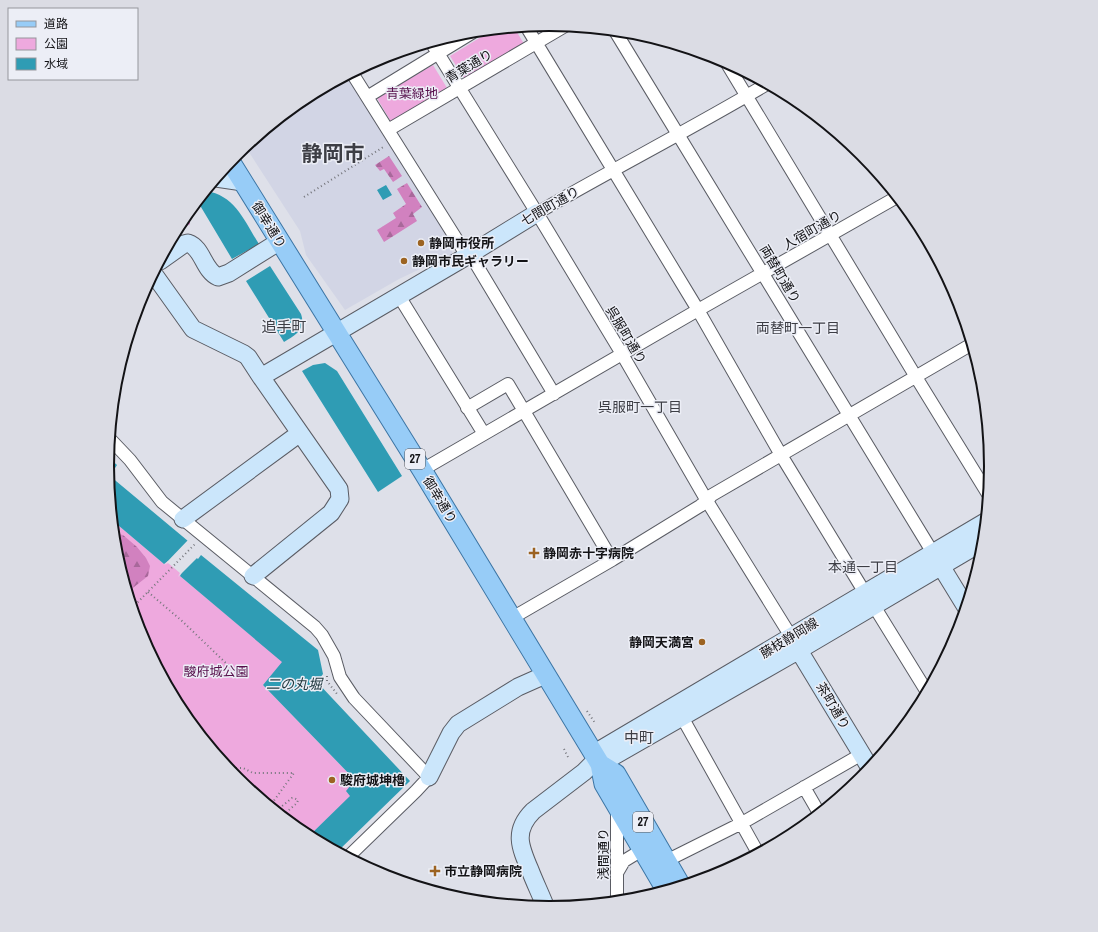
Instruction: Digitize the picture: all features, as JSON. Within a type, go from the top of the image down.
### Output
[{"type":"main road","name":"御幸通り","points":[[233,166],[422,470],[597,759]]},
{"type":"main road","name":"27","points":[[597,759],[604,784],[663,886]]},
{"type":"main road","name":"27","points":[[597,759],[616,774],[678,881]]},
{"type":"street","name":"青葉通り","points":[[388,130],[556,31]]},
{"type":"street","points":[[529,32],[698,310],[780,455],[924,687]]},
{"type":"street","name":"両替町通り","points":[[619,37],[937,560]]},
{"type":"street","name":"青葉通り","points":[[367,98],[461,40]]},
{"type":"street","name":"呉服町通り","points":[[434,47],[622,354],[707,501],[795,644]]},
{"type":"street","points":[[732,72],[983,486]]},
{"type":"street","points":[[355,77],[469,255],[554,394]]},
{"type":"street","name":"七間町通り","points":[[261,377],[469,255],[536,213],[762,87]]},
{"type":"street","points":[[222,179],[243,182]]},
{"type":"street","name":"人宿町通り","points":[[422,470],[893,199]]},
{"type":"street","points":[[169,255],[184,244],[188,243],[195,246],[214,275],[218,277],[223,276],[280,241]]},
{"type":"street","points":[[157,279],[192,329],[248,357],[339,489],[340,499],[331,513],[253,576]]},
{"type":"street","points":[[399,296],[484,434]]},
{"type":"street","points":[[512,618],[612,560],[707,501],[712,495],[967,347]]},
{"type":"street","points":[[467,408],[508,384],[612,560]]},
{"type":"street","points":[[182,519],[300,433]]},
{"type":"street","points":[[115,444],[130,460],[162,502],[303,617],[322,635],[334,656],[340,677],[354,698],[429,777]]},
{"type":"street","name":"藤枝静岡線","points":[[597,759],[937,560],[979,527]]},
{"type":"street","name":"藤枝静岡線","points":[[937,560],[977,544]]},
{"type":"street","points":[[937,560],[962,601]]},
{"type":"street","name":"藤枝静岡線","points":[[597,759],[682,717],[795,644]]},
{"type":"street","name":"茶町通り","points":[[795,644],[866,761]]},
{"type":"street","points":[[352,853],[429,777],[451,733],[458,724],[518,687],[545,675]]},
{"type":"street","points":[[682,717],[756,848]]},
{"type":"street","points":[[543,901],[521,848],[520,833],[522,826],[526,818],[533,811],[584,772],[597,759]]},
{"type":"street","points":[[666,860],[742,823],[804,787],[866,761]]},
{"type":"street","points":[[804,787],[817,809]]},
{"type":"street","name":"浅間通り","points":[[617,807],[617,895]]},
{"type":"street","points":[[616,874],[624,861],[642,850]]},
{"type":"path","points":[[304,197],[394,140]]},
{"type":"path","points":[[136,604],[198,541]]},
{"type":"path","points":[[148,592],[182,621],[230,667]]},
{"type":"path","points":[[327,674],[327,681],[337,695],[342,698]]},
{"type":"path","points":[[587,711],[595,723]]},
{"type":"path","points":[[564,749],[568,757]]},
{"type":"path","points":[[236,768],[243,768],[253,773],[294,773],[273,802]]},
{"type":"path","points":[[280,808],[292,798],[298,800],[297,803],[286,813]]},
{"type":"shaded area","points":[[351,79],[453,246],[452,254],[399,279],[345,310],[306,255],[300,231],[248,151],[284,121],[307,104]]},
{"type":"green space","name":"青葉緑地","points":[[517,32],[524,44],[465,80],[450,56],[482,36]]},
{"type":"green space","name":"青葉緑地","points":[[433,65],[447,88],[391,122],[377,98]]},
{"type":"green space","points":[[389,156],[402,176],[393,182],[384,169],[380,171],[375,165]]},
{"type":"green space","points":[[407,183],[422,207],[413,214],[417,221],[384,242],[377,230],[396,218],[393,213],[406,204],[397,189]]},
{"type":"green space","points":[[190,220],[190,224],[185,227]]},
{"type":"green space","name":"駿府城公園","points":[[118,525],[164,564],[168,560],[183,572],[180,576],[283,662],[263,685],[355,780],[351,796],[313,832],[262,793],[241,774],[222,753],[187,708],[172,683],[147,632],[129,579],[122,551]]},
{"type":"green space","points":[[120,534],[123,535],[137,547],[146,558],[150,566],[148,576],[132,589],[122,551]]},
{"type":"water","points":[[386,185],[392,195],[383,200],[377,190]]},
{"type":"water","points":[[211,192],[225,198],[232,204],[244,219],[259,244],[232,259],[200,206]]},
{"type":"water","points":[[270,266],[301,314],[302,319],[301,328],[299,331],[284,342],[246,281]]},
{"type":"water","points":[[325,363],[337,371],[402,476],[378,492],[302,371],[313,365]]},
{"type":"water","name":"二の丸堀","points":[[114,462],[117,465],[114,470]]},
{"type":"water","name":"二の丸堀","points":[[114,480],[188,541],[183,546],[198,559],[201,555],[318,650],[323,674],[317,682],[410,781],[341,848],[313,832],[350,796],[346,791],[355,780],[263,685],[282,662],[180,576],[182,572],[168,561],[164,564],[118,525]]},
{"type":"pier","points":[[188,540],[190,542],[186,546],[197,556],[200,553],[201,554],[178,577],[180,573],[168,563],[164,565]]},
{"type":"place","name":"静岡市役所","points":[[421,243]]},
{"type":"place","name":"静岡市民ギャラリー","points":[[404,261]]},
{"type":"place","name":"静岡赤十字病院","points":[[534,553]]},
{"type":"place","name":"静岡天満宮","points":[[702,642]]},
{"type":"place","name":"駿府城坤櫓","points":[[332,780]]},
{"type":"place","name":"市立静岡病院","points":[[435,871]]},
{"type":"district","name":"静岡市","points":[[333,153]]},
{"type":"district","name":"追手町","points":[[284,326]]},
{"type":"district","name":"両替町一丁目","points":[[798,328]]},
{"type":"district","name":"呉服町一丁目","points":[[640,407]]},
{"type":"district","name":"本通一丁目","points":[[863,567]]},
{"type":"district","name":"中町","points":[[639,737]]}]
